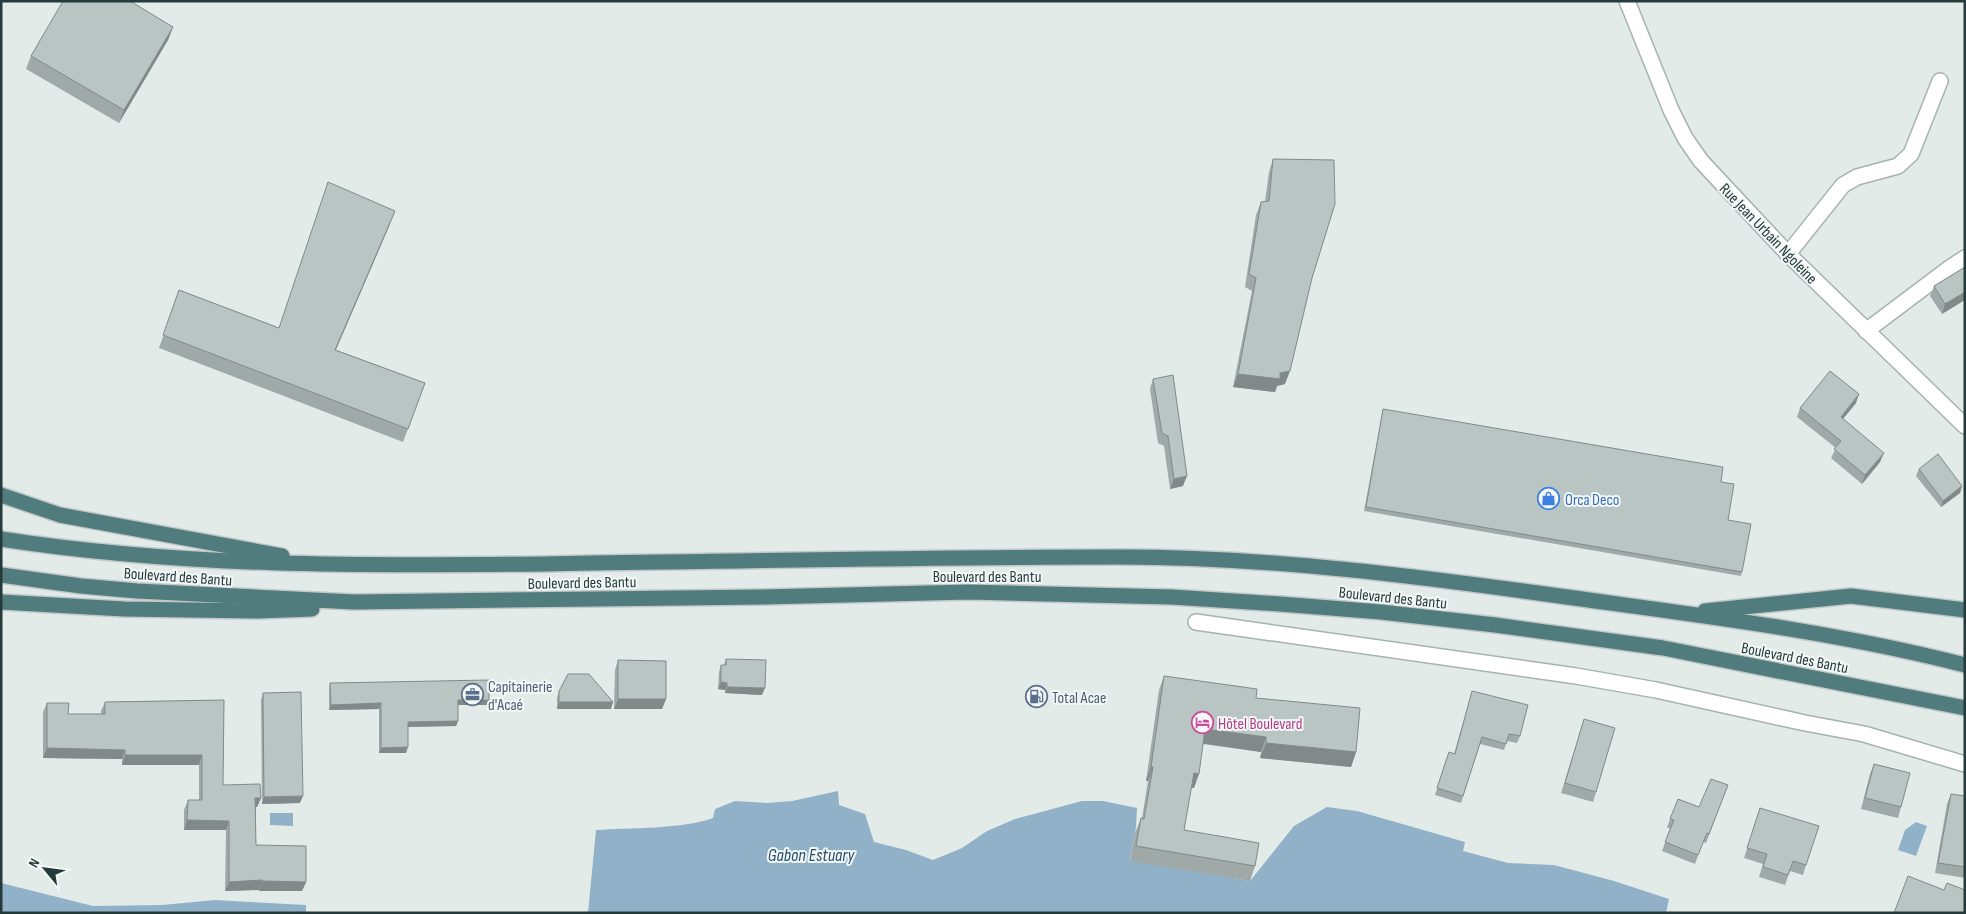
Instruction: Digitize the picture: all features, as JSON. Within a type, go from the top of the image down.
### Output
[{"type":"highway","points":[[1,495],[60,515],[318,563]]},
{"type":"highway","name":"Boulevard des Bantu","points":[[1,539],[190,560],[318,563],[454,565],[1126,557],[1282,564],[1456,582],[1687,613],[1863,642],[1965,665]]},
{"type":"highway","name":"Boulevard des Bantu","points":[[1,575],[81,586],[138,591],[354,602],[763,597],[969,592],[1172,597],[1280,604],[1381,612],[1663,648],[1965,708]]},
{"type":"highway","points":[[1687,613],[1851,596],[1965,610]]},
{"type":"highway","points":[[1,602],[124,609],[248,611],[334,608],[354,602]]},
{"type":"street","name":"Rue Jean Urbain Ngoleine","points":[[1627,1],[1685,138],[1700,161],[1788,254],[1965,426]]},
{"type":"street","points":[[1788,254],[1843,185],[1857,177],[1898,166],[1911,154],[1940,81]]},
{"type":"street","points":[[1866,331],[1965,258]]},
{"type":"street","points":[[1196,622],[1576,676],[1656,690],[1864,734],[1965,764]]},
{"type":"water","name":"Gabon Estuary","points":[[838,791],[839,805],[865,814],[874,842],[906,850],[933,860],[962,848],[987,831],[1015,819],[1082,801],[1103,801],[1137,808],[1136,827],[1130,860],[1250,881],[1294,826],[1327,807],[1357,811],[1465,842],[1463,851],[1508,863],[1554,865],[1614,881],[1669,899],[1666,913],[588,913],[596,830],[656,827],[701,822],[713,818],[715,809],[735,801],[767,803],[792,801]]},
{"type":"water","points":[[270,813],[293,813],[293,826],[270,825]]},
{"type":"water","points":[[1916,822],[1927,826],[1916,856],[1898,850],[1905,830]]},
{"type":"water","points":[[1,883],[93,906],[162,905],[215,900],[306,905],[306,913],[1,913]]},
{"type":"building","points":[[63,1],[130,1],[173,27],[124,110],[31,56]]},
{"type":"building","points":[[1273,159],[1334,160],[1335,204],[1312,278],[1290,371],[1280,373],[1280,379],[1238,374],[1256,278],[1249,274],[1261,202],[1269,201]]},
{"type":"building","points":[[328,182],[395,211],[335,350],[425,383],[408,429],[163,335],[179,290],[279,328]]},
{"type":"building","points":[[1965,267],[1965,292],[1945,304],[1934,286]]},
{"type":"building","points":[[1830,371],[1859,394],[1841,417],[1884,453],[1865,475],[1834,449],[1841,441],[1800,408]]},
{"type":"building","points":[[1173,375],[1187,476],[1174,479],[1168,436],[1162,433],[1153,379]]},
{"type":"building","name":"Orca Deco","points":[[1383,409],[1723,467],[1721,482],[1734,484],[1728,520],[1751,524],[1742,572],[1366,507]]},
{"type":"building","points":[[1938,454],[1962,486],[1943,501],[1919,469]]},
{"type":"building","points":[[726,659],[766,660],[765,688],[727,687],[727,683],[721,682],[721,665],[726,665]]},
{"type":"building","points":[[618,660],[666,661],[666,699],[618,699]]},
{"type":"building","points":[[568,674],[589,674],[613,702],[559,702],[559,691]]},
{"type":"building","points":[[1164,676],[1257,689],[1256,698],[1360,708],[1356,752],[1266,743],[1266,737],[1205,729],[1199,774],[1194,773],[1184,830],[1259,843],[1255,866],[1136,846],[1141,818],[1144,819],[1153,767],[1151,767]]},
{"type":"building","points":[[489,680],[489,700],[458,700],[458,721],[408,722],[408,747],[381,748],[381,703],[331,705],[330,683]]},
{"type":"building","points":[[1472,691],[1528,705],[1520,736],[1509,734],[1506,744],[1482,737],[1463,796],[1437,788],[1449,752],[1455,754]]},
{"type":"building","points":[[301,692],[303,796],[264,797],[263,693]]},
{"type":"building","points":[[224,700],[223,785],[260,784],[261,798],[255,798],[256,845],[306,846],[306,882],[262,880],[229,882],[229,821],[187,820],[188,800],[202,800],[202,755],[125,755],[125,750],[47,748],[47,703],[69,703],[68,714],[105,714],[105,702]]},
{"type":"building","points":[[1584,719],[1615,728],[1596,792],[1565,783]]},
{"type":"building","points":[[1874,764],[1910,773],[1901,807],[1865,798]]},
{"type":"building","points":[[1711,779],[1728,785],[1709,834],[1707,833],[1698,855],[1665,842],[1674,820],[1670,819],[1678,799],[1699,807]]},
{"type":"building","points":[[1951,794],[1965,796],[1965,867],[1938,863]]},
{"type":"building","points":[[1760,808],[1819,826],[1806,865],[1793,861],[1788,875],[1763,867],[1767,854],[1747,848]]},
{"type":"building","points":[[1908,876],[1944,890],[1947,883],[1965,890],[1965,913],[1894,913]]},
{"type":"place","name":"Orca Deco","points":[[1549,499]]},
{"type":"place","name":"Capitainerie d'Acaé","points":[[472,695]]},
{"type":"place","name":"Total Acae","points":[[1036,697]]},
{"type":"place","name":"Hôtel Boulevard","points":[[1202,723]]}]
